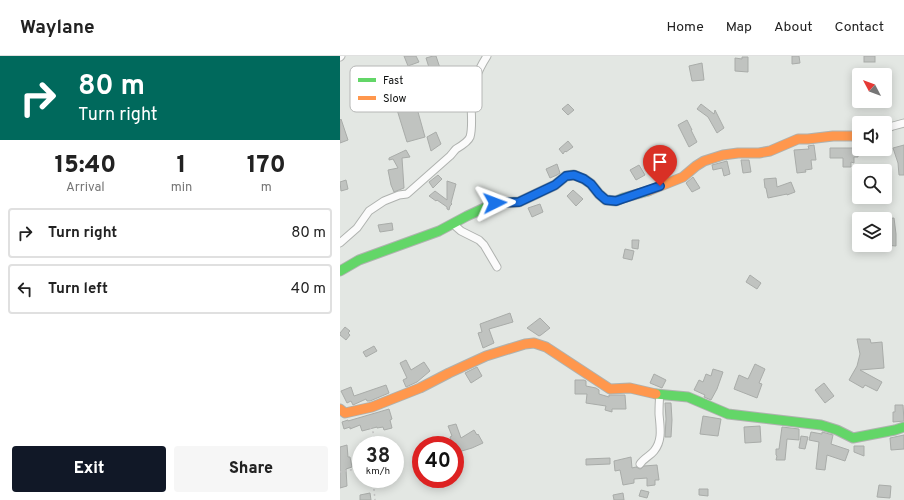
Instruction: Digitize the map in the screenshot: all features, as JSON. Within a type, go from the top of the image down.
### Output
[{"type":"street","points":[[481,66],[487,56]]},
{"type":"street","points":[[340,243],[357,228],[370,211],[384,201],[399,195],[408,194],[455,150],[462,146],[469,138],[470,112]]},
{"type":"street","points":[[892,126],[904,123]]},
{"type":"street","points":[[340,271],[359,260],[439,231],[495,203],[519,202],[555,185],[566,176],[574,175],[584,179],[591,184],[606,200],[616,201],[648,191],[683,177],[704,161],[723,155],[770,151],[798,139],[852,136]]},
{"type":"street","points":[[454,224],[461,231],[479,240],[497,267]]},
{"type":"street","points":[[340,409],[345,413],[372,407],[420,388],[486,356],[525,344],[534,343],[546,347],[610,389],[630,388],[660,395],[688,398],[728,414],[821,425],[837,430],[853,438],[904,427]]},
{"type":"street","points":[[640,464],[657,447],[660,437],[660,395]]},
{"type":"path","points":[[370,427],[374,436]]},
{"type":"path","points":[[340,472],[352,470]]},
{"type":"path","points":[[374,488],[375,500]]},
{"type":"building","points":[[404,56],[416,56],[419,62],[408,66]]},
{"type":"building","points":[[436,56],[439,66],[429,66],[426,58]]},
{"type":"building","points":[[792,56],[799,56],[800,63],[792,64]]},
{"type":"building","points":[[864,56],[875,56],[875,62],[864,62]]},
{"type":"building","points":[[742,57],[748,57],[748,72],[735,71],[735,58],[742,59]]},
{"type":"building","points":[[702,63],[704,80],[692,81],[689,66]]},
{"type":"building","points":[[568,104],[574,110],[568,115],[562,109]]},
{"type":"building","points":[[701,104],[714,114],[715,110],[724,128],[717,133],[708,117],[697,109]]},
{"type":"building","points":[[398,112],[418,112],[425,137],[407,142]]},
{"type":"building","points":[[341,119],[348,140],[340,143],[340,120]]},
{"type":"building","points":[[687,120],[697,142],[689,147],[678,125]]},
{"type":"building","points":[[436,132],[441,144],[431,151],[427,137]]},
{"type":"building","points":[[568,141],[573,147],[566,152],[565,151],[563,154],[559,149]]},
{"type":"building","points":[[814,145],[816,160],[811,160],[812,169],[805,170],[806,172],[797,173],[794,150],[809,149],[808,146]]},
{"type":"building","points":[[904,145],[904,175],[899,175],[898,163],[893,148]]},
{"type":"building","points":[[830,148],[852,148],[852,156],[858,156],[854,157],[854,163],[851,162],[851,167],[843,167],[843,158],[830,158]]},
{"type":"building","points":[[406,150],[410,157],[402,158],[404,188],[394,192],[388,170],[398,168],[393,159],[389,160],[389,158]]},
{"type":"building","points":[[741,160],[749,160],[751,172],[743,173]]},
{"type":"building","points":[[727,161],[730,174],[724,176],[722,168],[713,170],[712,165]]},
{"type":"building","points":[[557,164],[560,173],[550,178],[546,169]]},
{"type":"building","points":[[639,165],[645,175],[636,180],[630,170]]},
{"type":"building","points":[[438,175],[442,179],[433,188],[429,182]]},
{"type":"building","points":[[693,177],[700,188],[692,192],[686,183]]},
{"type":"building","points":[[776,178],[777,187],[791,182],[795,192],[768,198],[764,179]]},
{"type":"building","points":[[346,180],[348,189],[341,191],[340,182]]},
{"type":"building","points":[[447,181],[456,184],[452,204],[449,210],[437,200],[436,201],[429,196],[435,191],[447,200]]},
{"type":"building","points":[[573,190],[583,199],[576,206],[567,196]]},
{"type":"building","points":[[540,204],[543,212],[532,217],[528,208]]},
{"type":"building","points":[[892,218],[894,218],[896,246],[892,246]]},
{"type":"building","points":[[392,223],[393,230],[380,232],[378,225]]},
{"type":"building","points":[[632,240],[639,240],[638,249],[632,248]]},
{"type":"building","points":[[625,249],[634,251],[632,260],[623,258]]},
{"type":"building","points":[[750,275],[761,283],[757,289],[746,282]]},
{"type":"building","points":[[510,313],[513,322],[489,329],[494,343],[483,348],[478,333],[482,332],[480,324]]},
{"type":"building","points":[[540,318],[550,328],[539,336],[527,328]]},
{"type":"building","points":[[345,327],[350,331],[348,333],[350,335],[346,340],[340,335]]},
{"type":"building","points":[[857,339],[870,339],[871,343],[882,342],[884,368],[860,370],[882,382],[877,391],[865,385],[863,388],[849,380],[857,366],[860,354]]},
{"type":"building","points":[[374,346],[377,351],[366,357],[363,352]]},
{"type":"building","points":[[406,360],[411,370],[424,362],[430,371],[417,382],[406,387],[403,380],[407,378],[400,363]]},
{"type":"building","points":[[755,364],[765,369],[759,383],[762,384],[757,398],[734,389],[739,375],[748,379]]},
{"type":"building","points":[[477,367],[482,376],[471,383],[465,373]]},
{"type":"building","points":[[713,369],[723,372],[711,400],[704,397],[705,395],[694,390],[699,380],[703,382],[706,374],[711,376]]},
{"type":"building","points":[[654,374],[666,380],[662,388],[650,383]]},
{"type":"building","points":[[575,380],[586,381],[586,386],[596,388],[599,390],[599,394],[609,397],[609,395],[625,395],[626,409],[612,409],[612,412],[605,410],[606,406],[586,403],[587,394],[575,394]]},
{"type":"building","points":[[824,383],[834,396],[825,403],[815,390]]},
{"type":"building","points":[[386,385],[389,393],[370,401],[367,401],[366,399],[353,405],[351,401],[347,403],[341,391],[351,387],[354,396]]},
{"type":"building","points":[[665,403],[671,403],[671,437],[665,437]]},
{"type":"building","points":[[895,405],[903,405],[904,421],[893,422]]},
{"type":"building","points":[[389,409],[392,419],[390,420],[392,428],[384,430],[383,427],[377,427],[362,431],[360,425],[350,429],[350,427],[344,429],[342,422]]},
{"type":"building","points":[[703,416],[721,419],[718,436],[700,434]]},
{"type":"building","points":[[456,424],[460,436],[452,436],[448,426]]},
{"type":"building","points":[[760,426],[761,442],[745,443],[744,427]]},
{"type":"building","points":[[782,427],[799,429],[799,440],[787,439],[785,460],[776,460],[776,449],[779,449]]},
{"type":"building","points":[[474,430],[483,443],[464,450],[464,436]]},
{"type":"building","points":[[811,432],[822,434],[822,432],[833,435],[831,444],[849,450],[845,461],[827,455],[825,470],[816,469],[819,442],[809,440]]},
{"type":"building","points":[[904,435],[904,449],[891,450],[890,438]]},
{"type":"building","points":[[801,436],[808,437],[805,449],[799,448]]},
{"type":"building","points":[[347,445],[348,457],[350,457],[352,467],[346,469],[347,486],[340,488],[340,447]]},
{"type":"building","points":[[854,446],[864,446],[864,456],[854,452]]},
{"type":"building","points":[[631,457],[632,468],[636,467],[640,469],[644,466],[657,465],[659,480],[655,480],[655,485],[647,486],[647,478],[634,479],[634,483],[623,485],[620,470],[615,471],[614,461]]},
{"type":"building","points":[[610,458],[610,464],[586,465],[586,459]]},
{"type":"building","points":[[879,485],[891,486],[890,498],[877,497]]},
{"type":"building","points":[[699,489],[708,489],[708,496],[699,495]]},
{"type":"building","points":[[641,490],[649,492],[647,498],[639,496]]},
{"type":"building","points":[[370,493],[371,500],[360,500],[360,495]]},
{"type":"building","points":[[623,493],[624,500],[614,500],[613,495]]},
{"type":"traffic: fast","points":[[340,271],[359,260],[439,231],[495,203],[519,202],[555,185],[566,176],[574,175],[584,179],[591,184],[606,200],[616,201],[648,191]]},
{"type":"traffic: fast","points":[[656,394],[688,397],[728,414],[821,425],[837,430],[853,438],[904,427]]},
{"type":"traffic: slow","points":[[648,191],[683,177],[704,161],[723,155],[770,151],[798,139],[852,136]]},
{"type":"traffic: slow","points":[[340,409],[345,413],[372,407],[420,388],[486,356],[525,344],[534,343],[546,347],[610,389],[630,388],[656,394]]},
{"type":"route","points":[[495,203],[519,202],[555,185],[566,176],[574,175],[591,184],[606,200],[616,201],[660,186]]}]
